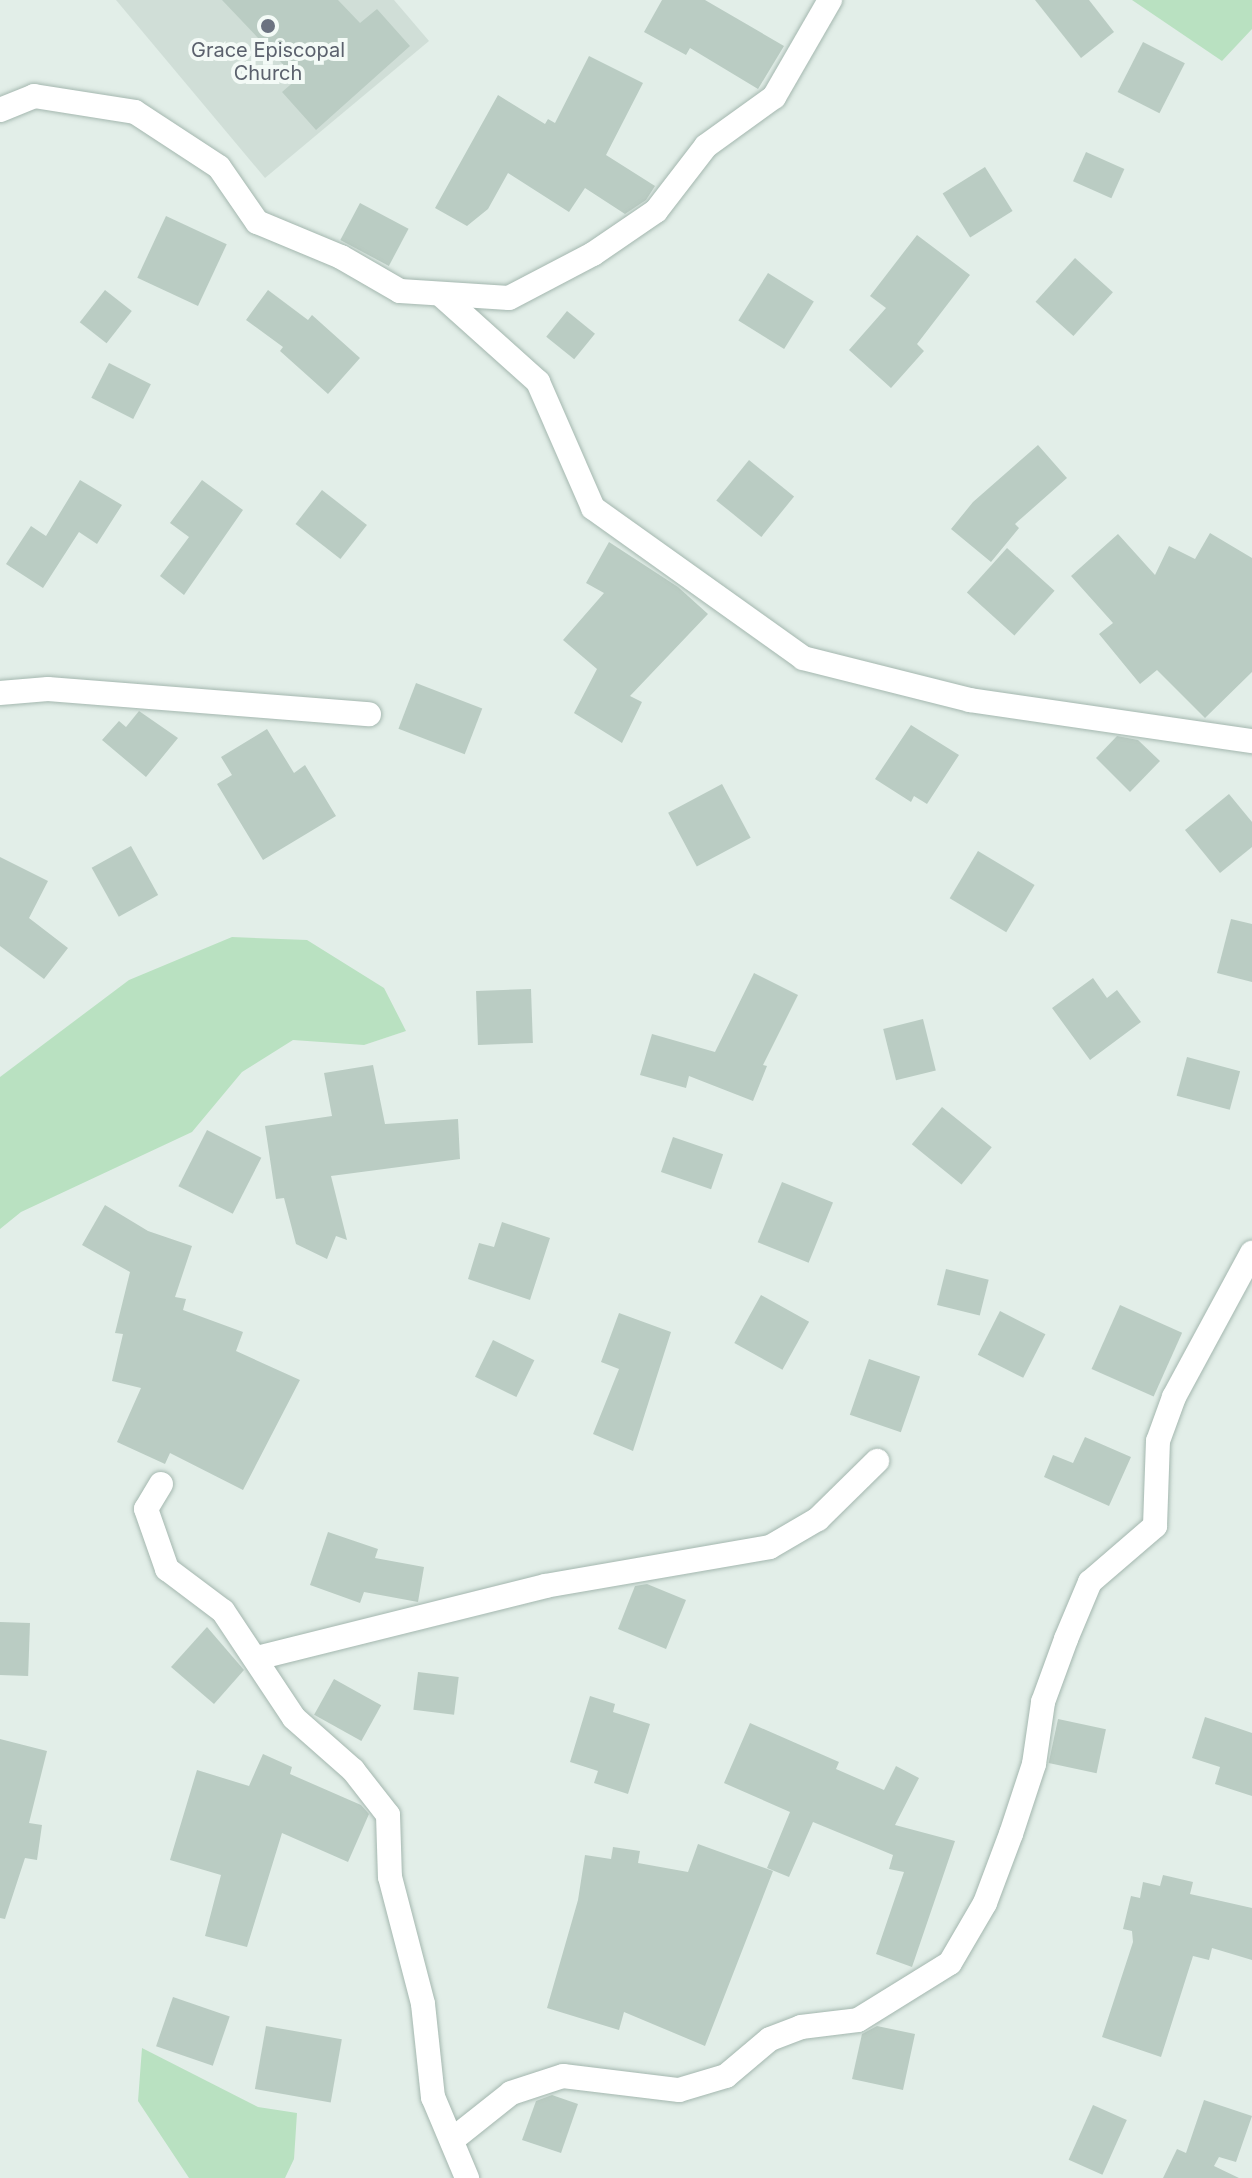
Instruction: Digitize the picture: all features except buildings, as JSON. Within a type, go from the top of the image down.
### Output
[{"type":"street","points":[[0,110],[34,96],[135,112],[219,167],[257,222],[341,257],[400,291],[509,298],[593,254],[656,211],[706,146],[774,97],[830,0]]},
{"type":"street","points":[[440,294],[538,382],[593,508],[803,658],[970,700],[1252,741]]},
{"type":"street","points":[[0,693],[48,689],[369,714]]},
{"type":"street","points":[[452,2140],[511,2093],[563,2076],[679,2090],[726,2076],[770,2039],[801,2027],[858,2020],[950,1963],[985,1903],[1011,1834],[1034,1764],[1043,1702],[1090,1582],[1155,1526],[1158,1441],[1174,1397],[1252,1253]]},
{"type":"street","points":[[257,1658],[545,1586],[770,1547],[818,1519],[877,1461]]},
{"type":"street","points":[[161,1484],[146,1509],[167,1569],[223,1611],[294,1718],[353,1770],[388,1815],[390,1877],[423,2004],[426,2064],[433,2097],[467,2178]]},
{"type":"shaded area","points":[[116,0],[394,0],[429,41],[265,178]]},
{"type":"green space","points":[[1132,0],[1252,0],[1252,29],[1222,61]]},
{"type":"green space","points":[[232,937],[307,940],[384,988],[406,1031],[364,1045],[293,1040],[242,1072],[192,1132],[21,1212],[0,1229],[0,1077],[129,980]]},
{"type":"green space","points":[[142,2048],[258,2107],[297,2113],[294,2159],[285,2178],[189,2178],[138,2101]]},
{"type":"place","name":"Grace Episcopal Church","points":[[268,26]]}]
